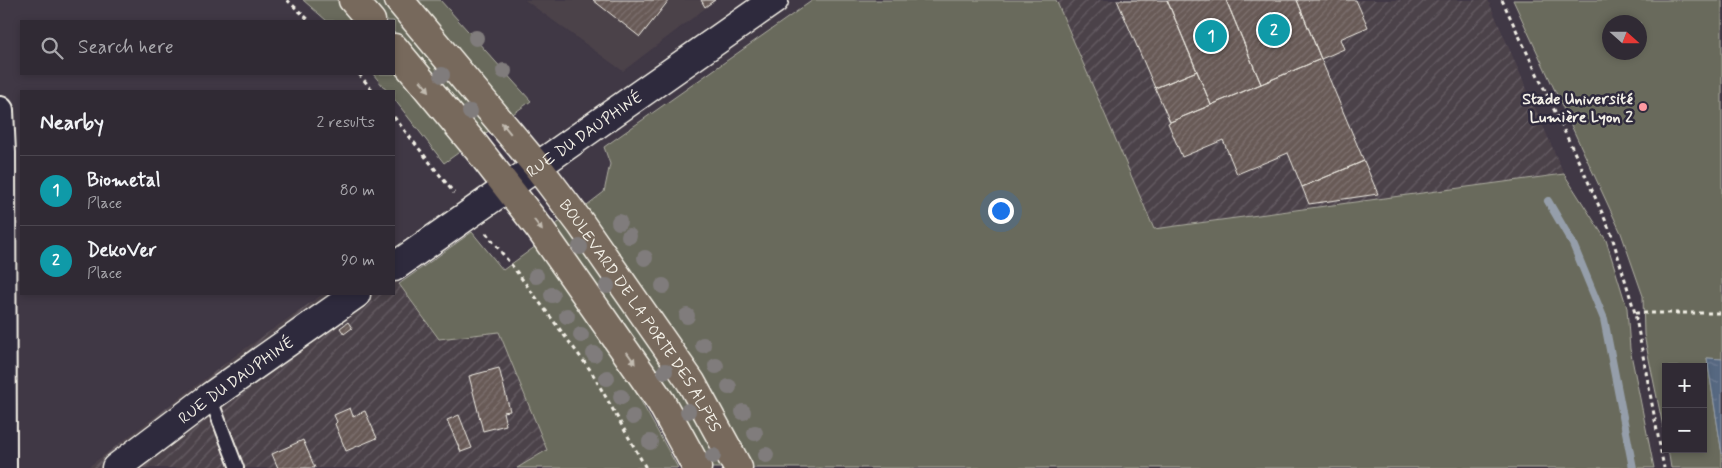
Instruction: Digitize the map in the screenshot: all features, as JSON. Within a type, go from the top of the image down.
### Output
[{"type":"main road","points":[[353,0],[370,20]]},
{"type":"main road","name":"BOULEVARD DE LA PORTE DES ALPES","points":[[399,0],[537,166],[580,224],[691,382],[738,468]]},
{"type":"main road","name":"BOULEVARD DE LA PORTE DES ALPES","points":[[395,49],[540,229],[661,402],[698,468]]},
{"type":"street","name":"RUE DU DAUPHINÉ","points":[[395,266],[774,0]]},
{"type":"street","points":[[0,110],[2,161],[3,468]]},
{"type":"street","name":"RUE DU DAUPHINÉ","points":[[116,468],[210,397],[355,295]]},
{"type":"lane","points":[[210,397],[237,468]]},
{"type":"path","points":[[287,0],[309,20]]},
{"type":"path","points":[[1502,0],[1611,233],[1635,313],[1664,468]]},
{"type":"path","points":[[360,75],[372,90]]},
{"type":"path","points":[[395,118],[442,177]]},
{"type":"path","points":[[503,254],[591,371],[646,468]]},
{"type":"path","points":[[1635,313],[1722,313]]},
{"type":"shaded area","points":[[525,0],[716,0],[623,71]]},
{"type":"shaded area","points":[[1056,0],[1488,0],[1564,174],[1154,229]]},
{"type":"shaded area","points":[[395,277],[439,339],[499,332],[547,450],[517,468],[87,468],[243,350],[322,295],[395,295]]},
{"type":"green space","points":[[303,0],[440,0],[531,101],[444,163],[395,100],[395,90],[386,90],[374,75],[395,75],[395,20],[326,20]]},
{"type":"green space","points":[[813,0],[1056,0],[1154,229],[1564,174],[1606,240],[1627,308],[1630,349],[1654,468],[710,468],[676,407],[611,307],[551,227],[583,208],[604,192],[610,164],[604,147]]},
{"type":"green space","name":"Stade Université Lumière Lyon 2","points":[[1513,0],[1722,0],[1722,359],[1707,358],[1722,454],[1722,468],[1671,468],[1669,453],[1707,453],[1707,363],[1662,363],[1662,422],[1644,335],[1643,296],[1621,233]]},
{"type":"green space","points":[[472,232],[503,270],[536,246],[628,378],[678,468],[517,468],[547,450],[499,332],[439,339],[399,284]]},
{"type":"water","points":[[1707,358],[1722,359],[1722,454]]},
{"type":"building","points":[[593,0],[669,0],[640,37]]},
{"type":"building","points":[[701,0],[715,0],[705,7]]},
{"type":"building","points":[[1117,0],[1167,0],[1197,71],[1155,88]]},
{"type":"building","points":[[1167,0],[1226,0],[1261,84],[1211,105]]},
{"type":"building","points":[[1226,0],[1297,0],[1321,59],[1261,84]]},
{"type":"building","points":[[1297,0],[1356,0],[1368,27],[1340,39],[1344,49],[1321,59]]},
{"type":"building","points":[[1321,59],[1364,161],[1302,187],[1288,153],[1237,174],[1223,140],[1182,157],[1168,123]]},
{"type":"building","points":[[1197,71],[1211,105],[1170,122],[1155,88]]},
{"type":"building","points":[[1364,161],[1378,194],[1309,204],[1302,187]]},
{"type":"building","points":[[348,322],[352,328],[344,334],[340,328]]},
{"type":"building","points":[[499,368],[510,411],[503,412],[506,425],[483,431],[469,376]]},
{"type":"building","points":[[350,408],[353,416],[365,411],[377,438],[346,451],[335,424],[337,422],[334,415]]},
{"type":"building","points":[[459,415],[472,448],[461,452],[447,420]]},
{"type":"building","points":[[303,440],[315,468],[278,468],[272,454]]},
{"type":"waterway","points":[[1548,201],[1573,244],[1604,319],[1633,468]]},
{"type":"place","name":"DekoVer","points":[[1274,30]]},
{"type":"place","name":"Biometal","points":[[1211,36]]},
{"type":"place","name":"Stade Université Lumière Lyon 2","points":[[1643,107]]}]
